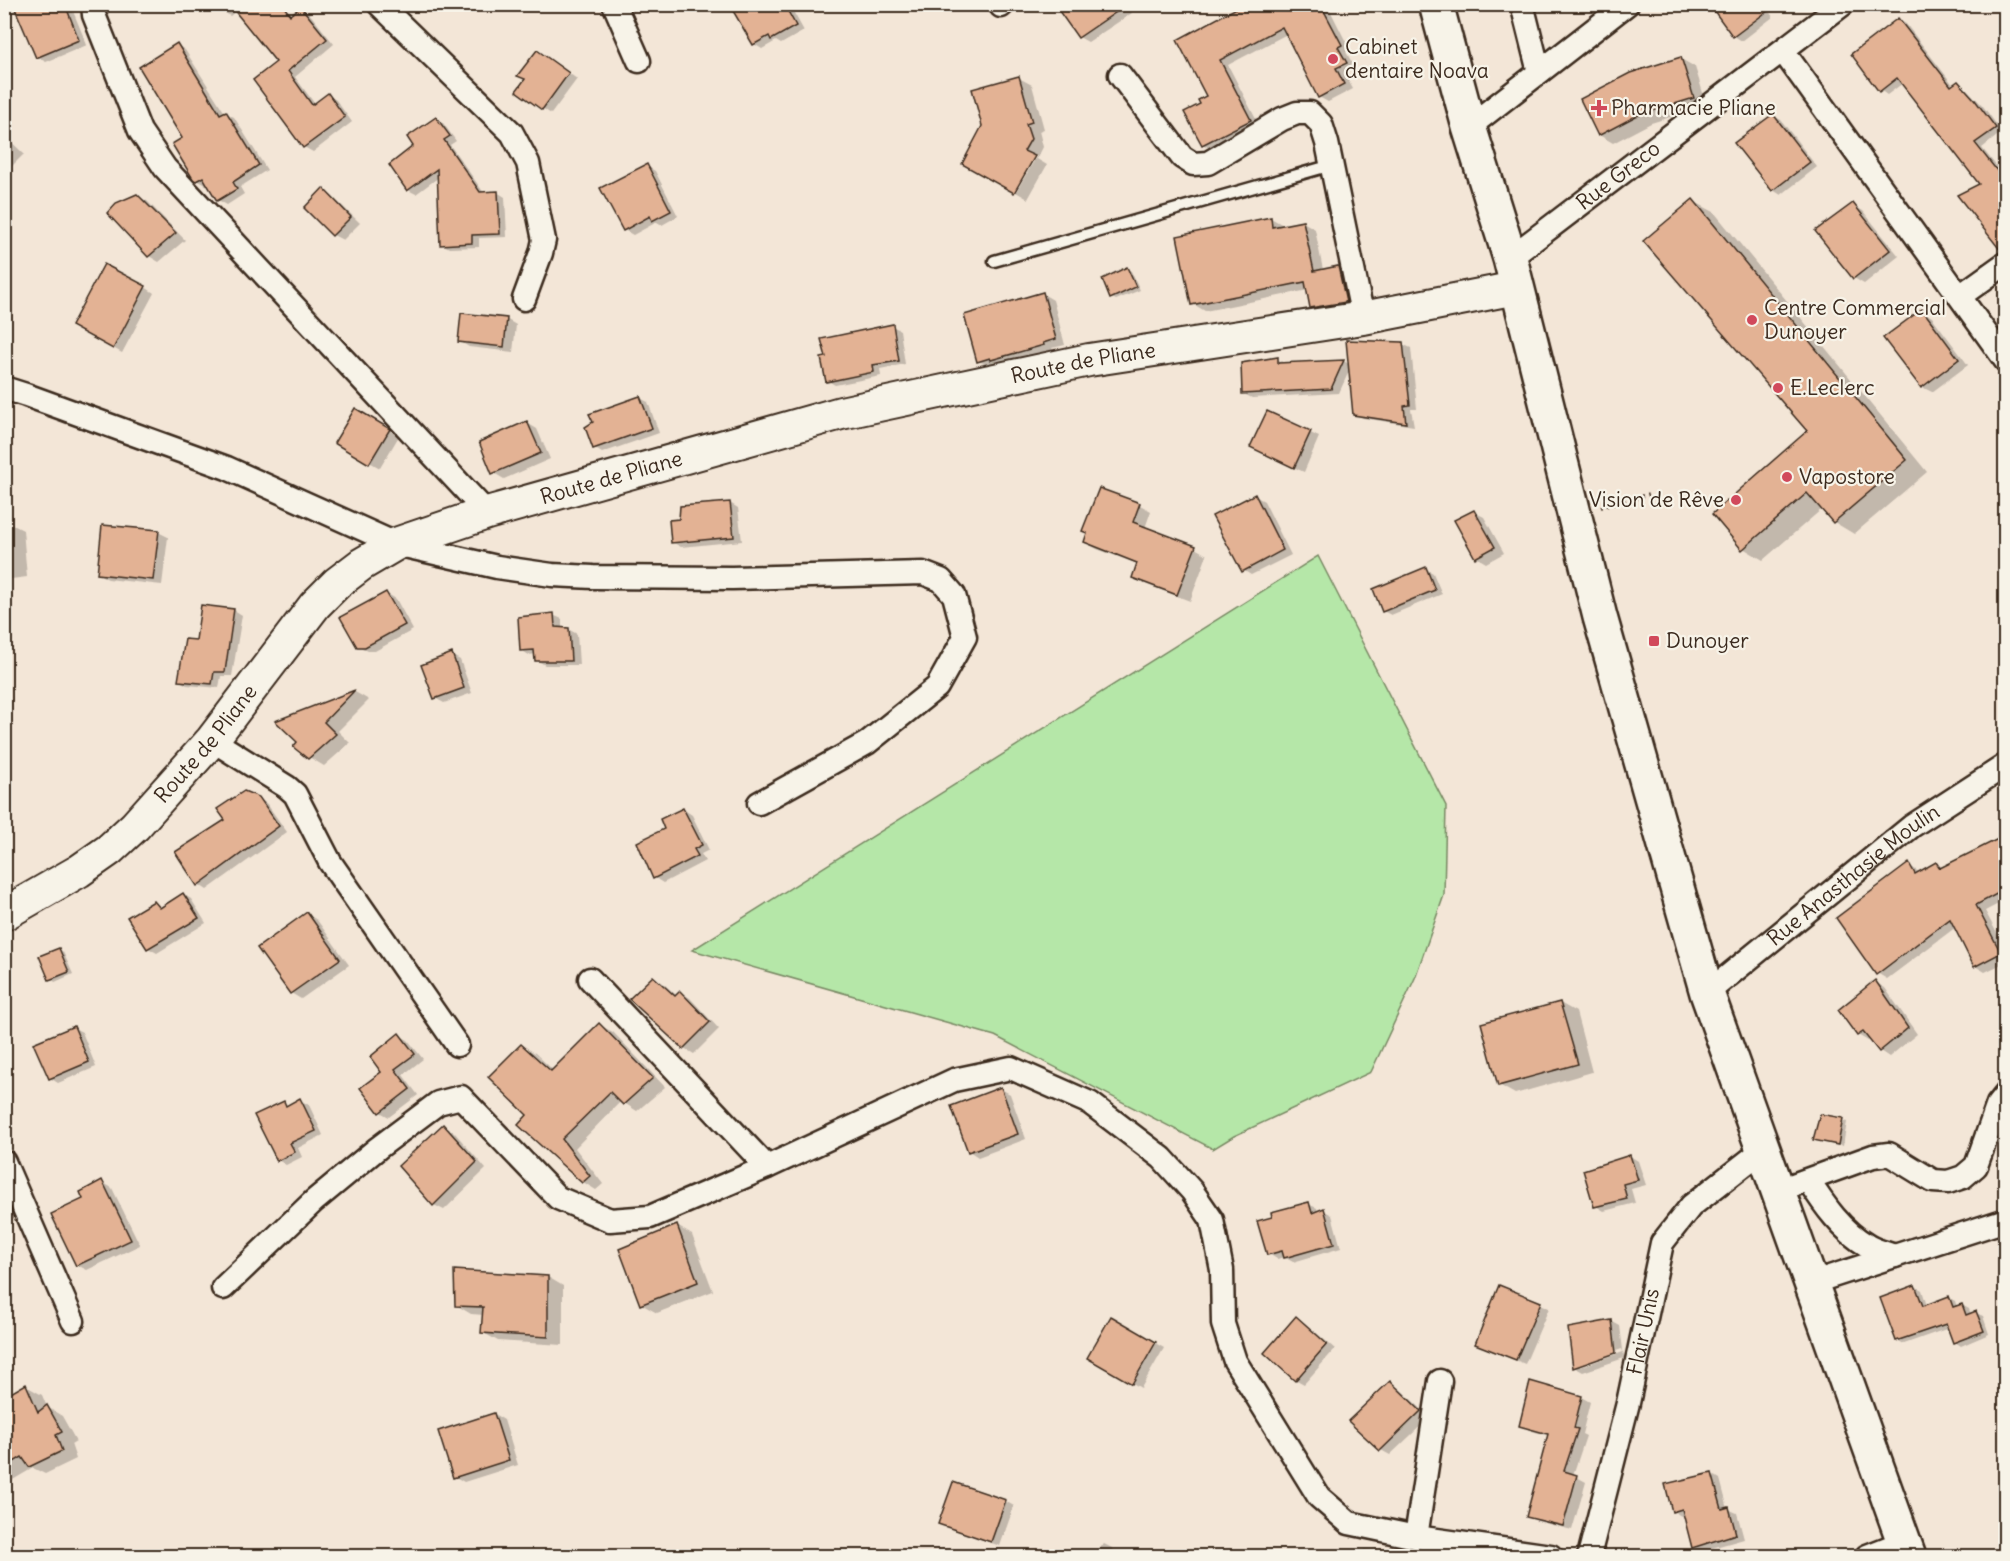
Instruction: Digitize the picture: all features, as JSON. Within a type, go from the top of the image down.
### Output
[{"type":"main road","points":[[1436,4],[1469,127],[1513,273],[1600,617],[1707,993],[1764,1149],[1793,1185],[1811,1283],[1906,1549]]},
{"type":"street","points":[[93,4],[94,15],[140,131],[165,168],[487,513]]},
{"type":"street","points":[[380,4],[512,133],[522,149],[528,164],[544,240],[524,298]]},
{"type":"street","points":[[614,4],[639,61]]},
{"type":"street","points":[[1522,4],[1539,72]]},
{"type":"street","points":[[1469,127],[1627,4]]},
{"type":"street","name":"Rue Greco","points":[[1513,273],[1843,4]]},
{"type":"street","points":[[1783,51],[2006,361]]},
{"type":"street","points":[[1120,75],[1182,158],[1193,164],[1208,163],[1282,119],[1297,113],[1310,113],[1321,124],[1332,165],[1363,318]]},
{"type":"street","points":[[1960,296],[2006,263]]},
{"type":"street","name":"Route de Pliane","points":[[4,914],[79,871],[109,850],[135,826],[212,740],[315,605],[362,564],[396,544],[487,513],[841,413],[1089,360],[1363,318],[1513,273]]},
{"type":"street","points":[[4,388],[227,468],[396,544],[497,567],[593,577],[732,578],[923,573],[941,580],[954,595],[965,637],[937,687],[867,743],[759,803]]},
{"type":"street","points":[[212,740],[295,794],[330,862],[457,1045]]},
{"type":"street","name":"Rue Anasthasie Moulin","points":[[1707,993],[1912,826],[2006,765]]},
{"type":"street","points":[[590,979],[767,1167]]},
{"type":"street","points":[[223,1288],[314,1201],[378,1148],[438,1103],[461,1098],[558,1198],[609,1220],[650,1217],[767,1167],[954,1080],[1011,1068],[1090,1103],[1162,1158],[1192,1191],[1212,1220],[1222,1270],[1223,1324],[1235,1361],[1319,1497],[1349,1524],[1416,1537],[1551,1557]]},
{"type":"street","points":[[1793,1185],[1873,1156],[1889,1154],[1933,1181],[1948,1182],[1963,1178],[1976,1166],[1998,1104],[2006,1094]]},
{"type":"street","name":"Flair Unis","points":[[1589,1557],[1628,1403],[1662,1243],[1691,1206],[1764,1149]]},
{"type":"street","points":[[4,1162],[73,1321]]},
{"type":"street","points":[[1793,1185],[1825,1206],[1855,1237],[1870,1248],[1895,1256]]},
{"type":"street","points":[[1811,1283],[2006,1220]]},
{"type":"street","points":[[1416,1537],[1440,1381]]},
{"type":"street","points":[[1867,1557],[1906,1549]]},
{"type":"lane","points":[[994,261],[1332,165]]},
{"type":"path","points":[[1574,514],[1650,494]]},
{"type":"green space","points":[[1318,556],[1446,806],[1444,895],[1415,978],[1371,1072],[1234,1136],[1213,1149],[995,1036],[692,950]]},
{"type":"building","points":[[13,4],[65,4],[79,40],[36,58]]},
{"type":"building","points":[[229,4],[282,4],[290,15],[301,7],[327,39],[288,71],[312,105],[328,93],[345,117],[303,148],[253,80],[276,62]]},
{"type":"building","points":[[729,4],[784,4],[796,26],[771,40],[769,36],[753,45]]},
{"type":"building","points":[[1054,4],[1128,4],[1078,38]]},
{"type":"building","points":[[1244,4],[1327,4],[1322,7],[1342,45],[1338,47],[1347,63],[1336,68],[1344,84],[1318,98],[1282,27],[1220,60],[1251,120],[1202,145],[1184,112],[1200,104],[1198,100],[1206,96],[1177,40]]},
{"type":"building","points":[[1709,4],[1777,4],[1733,37]]},
{"type":"building","points":[[1898,18],[1951,86],[1958,81],[1996,128],[1975,143],[2006,182],[2006,250],[2001,251],[1957,195],[1979,184],[1897,78],[1879,92],[1851,54]]},
{"type":"building","points":[[177,43],[220,114],[226,111],[259,165],[233,182],[237,189],[217,201],[203,177],[196,181],[193,179],[172,144],[182,138],[139,67]]},
{"type":"building","points":[[537,50],[569,73],[542,110],[516,91],[525,79],[517,76]]},
{"type":"building","points":[[1681,57],[1694,98],[1636,116],[1598,136],[1580,99],[1630,73]]},
{"type":"building","points":[[1019,76],[1032,122],[1026,124],[1031,139],[1024,151],[1035,156],[1014,193],[962,164],[982,126],[972,89]]},
{"type":"building","points":[[1773,114],[1810,162],[1772,191],[1734,143]]},
{"type":"building","points":[[436,117],[450,136],[444,140],[480,192],[498,191],[500,234],[472,235],[472,243],[440,245],[437,169],[407,191],[389,165],[413,146],[407,137]]},
{"type":"building","points":[[647,164],[671,211],[652,221],[650,216],[623,231],[600,188]]},
{"type":"building","points":[[323,188],[351,217],[332,236],[304,208]]},
{"type":"building","points":[[137,194],[176,233],[148,257],[107,213],[116,203]]},
{"type":"building","name":"Centre Commercial Dunoyer","points":[[1693,199],[1907,460],[1833,523],[1807,493],[1742,550],[1712,514],[1807,431],[1643,241]]},
{"type":"building","points":[[1853,203],[1890,250],[1853,279],[1815,231]]},
{"type":"building","points":[[1271,217],[1272,227],[1303,221],[1314,271],[1338,266],[1346,302],[1310,308],[1305,282],[1191,305],[1177,236]]},
{"type":"building","points":[[104,264],[146,286],[113,349],[71,326]]},
{"type":"building","points":[[1127,267],[1136,287],[1110,299],[1102,279]]},
{"type":"building","points":[[1043,292],[1056,339],[1043,343],[1044,345],[977,362],[964,315]]},
{"type":"building","points":[[1922,309],[1959,359],[1921,388],[1883,338]]},
{"type":"building","points":[[461,313],[507,318],[504,347],[458,342]]},
{"type":"building","points":[[893,324],[899,361],[873,365],[874,372],[826,382],[821,358],[826,357],[821,339]]},
{"type":"building","points":[[1346,340],[1403,342],[1410,405],[1404,406],[1406,423],[1353,415]]},
{"type":"building","points":[[1278,357],[1278,363],[1344,360],[1331,389],[1242,394],[1241,363]]},
{"type":"building","points":[[640,396],[652,428],[593,449],[585,427],[593,422],[589,414]]},
{"type":"building","points":[[355,408],[390,429],[369,464],[334,443]]},
{"type":"building","points":[[1267,411],[1311,431],[1294,468],[1250,447]]},
{"type":"building","points":[[527,421],[541,453],[492,474],[479,442]]},
{"type":"building","points":[[1099,488],[1140,503],[1133,522],[1196,546],[1177,595],[1132,578],[1137,563],[1084,542],[1087,533],[1082,531]]},
{"type":"building","points":[[1255,494],[1283,550],[1242,572],[1212,516]]},
{"type":"building","points":[[730,502],[734,537],[671,543],[669,520],[679,519],[680,506]]},
{"type":"building","points":[[1474,510],[1495,547],[1475,558],[1454,520]]},
{"type":"building","points":[[102,525],[159,530],[153,580],[97,574]]},
{"type":"building","points":[[1426,567],[1435,590],[1382,612],[1373,589]]},
{"type":"building","points":[[386,592],[405,625],[365,647],[357,647],[340,617]]},
{"type":"building","points":[[201,605],[234,609],[225,672],[214,672],[212,684],[178,681],[185,639],[196,640]]},
{"type":"building","points":[[554,613],[555,627],[569,628],[571,661],[535,661],[534,650],[520,651],[518,617]]},
{"type":"building","points":[[452,653],[464,688],[434,699],[421,665]]},
{"type":"building","points":[[355,690],[324,722],[336,734],[308,759],[293,747],[297,742],[275,721]]},
{"type":"building","points":[[244,791],[259,797],[279,826],[197,886],[175,852],[225,820],[217,809]]},
{"type":"building","points":[[683,808],[702,845],[694,849],[698,856],[653,879],[637,842],[664,829],[660,819]]},
{"type":"building","points":[[2006,835],[2006,889],[1976,905],[2001,953],[1974,967],[1950,919],[1876,975],[1836,918],[1909,863],[1915,874],[1936,862],[1940,868]]},
{"type":"building","points":[[183,893],[199,918],[147,949],[127,917],[154,901],[160,908]]},
{"type":"building","points":[[307,912],[340,959],[290,994],[257,948]]},
{"type":"building","points":[[59,948],[69,972],[49,980],[39,956]]},
{"type":"building","points":[[653,976],[675,996],[680,991],[710,1022],[683,1049],[629,999]]},
{"type":"building","points":[[1875,980],[1908,1028],[1879,1052],[1863,1032],[1857,1036],[1838,1010]]},
{"type":"building","points":[[1560,1002],[1578,1064],[1498,1086],[1481,1023]]},
{"type":"building","points":[[599,1023],[653,1078],[623,1105],[610,1092],[562,1139],[590,1176],[582,1183],[518,1125],[527,1115],[488,1077],[521,1044],[551,1071]]},
{"type":"building","points":[[74,1026],[89,1062],[49,1079],[33,1043]]},
{"type":"building","points":[[399,1033],[415,1054],[395,1069],[410,1089],[379,1113],[360,1088],[381,1072],[370,1057]]},
{"type":"building","points":[[1001,1087],[1018,1134],[968,1152],[951,1106]]},
{"type":"building","points":[[300,1098],[316,1131],[290,1143],[295,1152],[277,1161],[254,1115],[284,1101],[286,1106]]},
{"type":"building","points":[[1820,1114],[1843,1118],[1838,1145],[1813,1140]]},
{"type":"building","points":[[443,1124],[477,1162],[433,1206],[398,1166]]},
{"type":"building","points":[[1630,1155],[1638,1180],[1623,1184],[1627,1199],[1594,1207],[1583,1170]]},
{"type":"building","points":[[102,1180],[131,1240],[76,1266],[51,1214],[83,1199],[80,1192]]},
{"type":"building","points":[[1309,1202],[1312,1213],[1324,1208],[1334,1244],[1284,1258],[1282,1251],[1267,1255],[1257,1221],[1272,1217],[1271,1212]]},
{"type":"building","points":[[677,1225],[698,1282],[640,1305],[619,1249]]},
{"type":"building","points":[[454,1270],[548,1276],[548,1337],[481,1333],[483,1307],[455,1306]]},
{"type":"building","points":[[1499,1285],[1541,1302],[1516,1360],[1475,1344]]},
{"type":"building","points":[[1915,1285],[1923,1306],[1949,1296],[1953,1307],[1962,1304],[1966,1315],[1976,1311],[1984,1331],[1953,1343],[1946,1324],[1896,1341],[1880,1298]]},
{"type":"building","points":[[1111,1316],[1156,1342],[1132,1384],[1087,1358]]},
{"type":"building","points":[[1296,1316],[1327,1344],[1295,1381],[1264,1353]]},
{"type":"building","points":[[1612,1320],[1616,1353],[1573,1368],[1568,1328]]},
{"type":"building","points":[[1390,1381],[1421,1411],[1380,1451],[1348,1421]]},
{"type":"building","points":[[1530,1381],[1582,1396],[1574,1428],[1578,1429],[1564,1471],[1577,1475],[1563,1526],[1526,1517],[1548,1434],[1519,1426]]},
{"type":"building","points":[[26,1384],[38,1412],[47,1405],[62,1432],[56,1435],[62,1451],[29,1467],[22,1457],[4,1468],[4,1397]]},
{"type":"building","points":[[494,1413],[509,1460],[453,1478],[438,1431]]},
{"type":"building","points":[[1712,1473],[1722,1509],[1729,1507],[1736,1534],[1692,1548],[1682,1509],[1672,1512],[1665,1484]]},
{"type":"building","points":[[953,1482],[1006,1500],[991,1542],[938,1524]]},
{"type":"place","name":"Cabinet dentaire Noava","points":[[1333,59]]},
{"type":"place","name":"Pharmacie Pliane","points":[[1599,108]]},
{"type":"place","name":"Centre Commercial Dunoyer","points":[[1752,320]]},
{"type":"place","name":"E.Leclerc","points":[[1778,388]]},
{"type":"place","name":"Vapostore","points":[[1787,477]]},
{"type":"place","name":"Vision de Rêve","points":[[1736,500]]},
{"type":"place","name":"Dunoyer","points":[[1654,641]]}]
